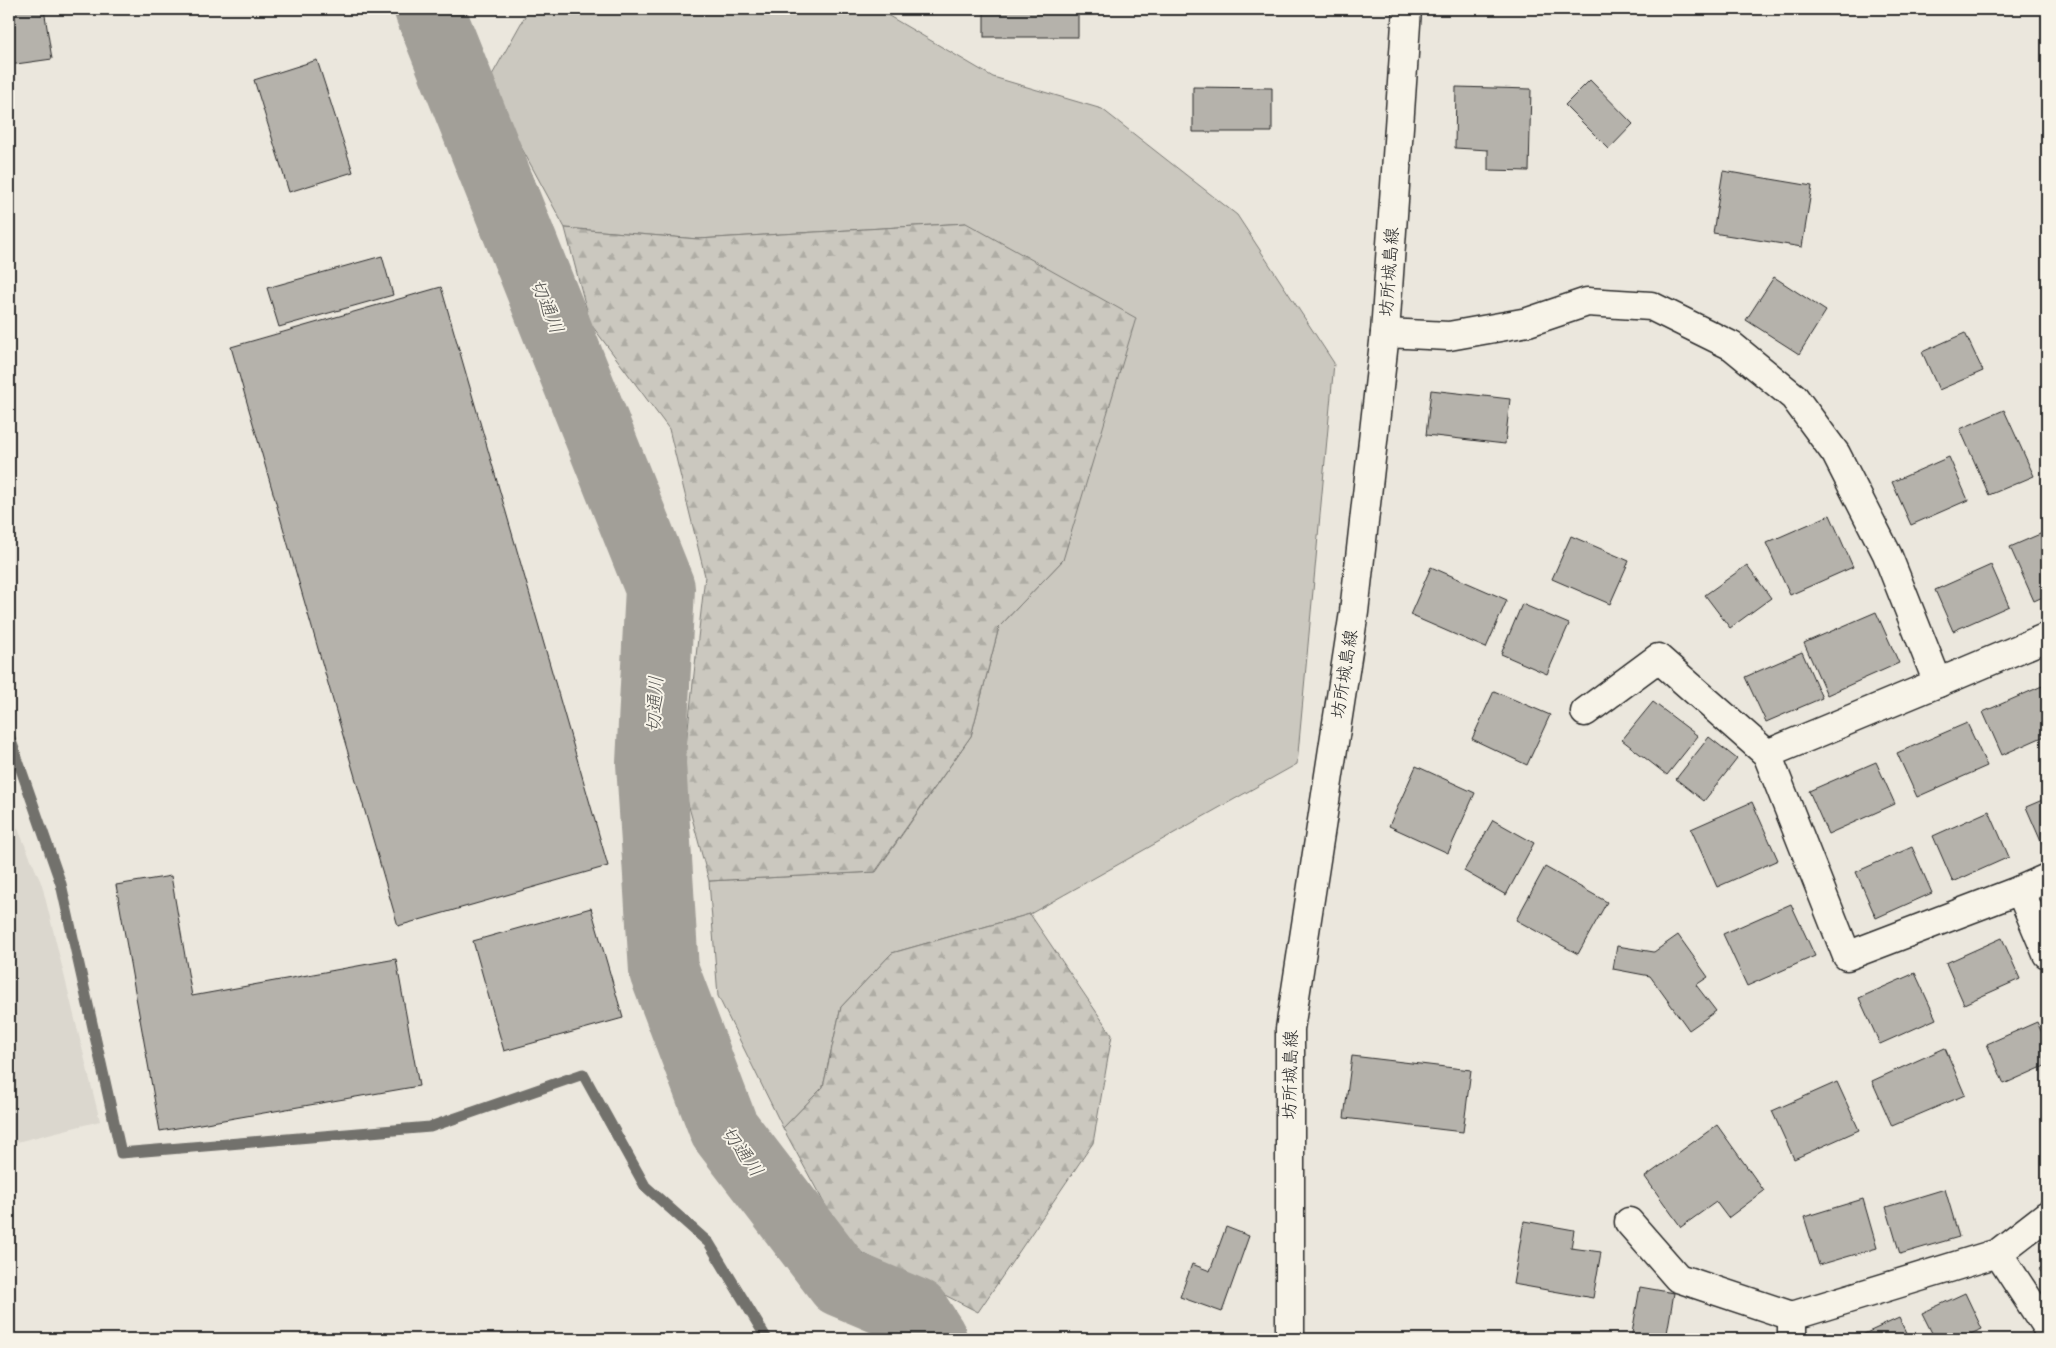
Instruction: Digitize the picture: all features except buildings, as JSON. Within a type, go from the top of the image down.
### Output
[{"type":"street","name":"坊所城島線","points":[[1290,1339],[1290,1029],[1354,612],[1386,333],[1407,9]]},
{"type":"street","points":[[1386,333],[1449,336],[1528,322],[1587,302],[1651,306],[1732,346],[1794,397],[1836,454],[1887,554],[1938,683]]},
{"type":"street","points":[[1767,754],[2047,636]]},
{"type":"street","points":[[1585,712],[1658,658],[1767,754],[1847,956],[2047,878]]},
{"type":"street","points":[[2020,890],[2047,954]]},
{"type":"street","points":[[1629,1222],[1678,1278],[1792,1327],[1998,1253],[2047,1215]]},
{"type":"street","points":[[1998,1253],[2047,1328]]},
{"type":"shaded area","points":[[9,808],[42,885],[100,1121],[9,1144]]},
{"type":"green space","points":[[529,9],[877,9],[993,77],[1102,109],[1237,215],[1334,363],[1297,764],[1030,914],[892,953],[841,1007],[823,1087],[783,1128],[718,996],[709,881],[876,872],[971,736],[999,627],[1063,560],[966,223],[698,239],[565,228],[487,84]]},
{"type":"green space","points":[[966,223],[1136,318],[1063,560],[999,627],[971,736],[875,872],[709,881],[682,781],[705,576],[669,429],[590,323],[565,228],[698,239]]},
{"type":"green space","points":[[1030,914],[1112,1035],[1093,1143],[978,1312],[847,1245],[783,1128],[823,1087],[841,1007],[892,953]]},
{"type":"waterway","name":"切通川","points":[[429,9],[660,588],[651,763],[664,971],[724,1129],[841,1282],[915,1313],[932,1339]]},
{"type":"waterway","points":[[9,735],[61,884],[121,1153],[430,1127],[583,1074],[645,1186],[709,1243],[767,1339]]}]
